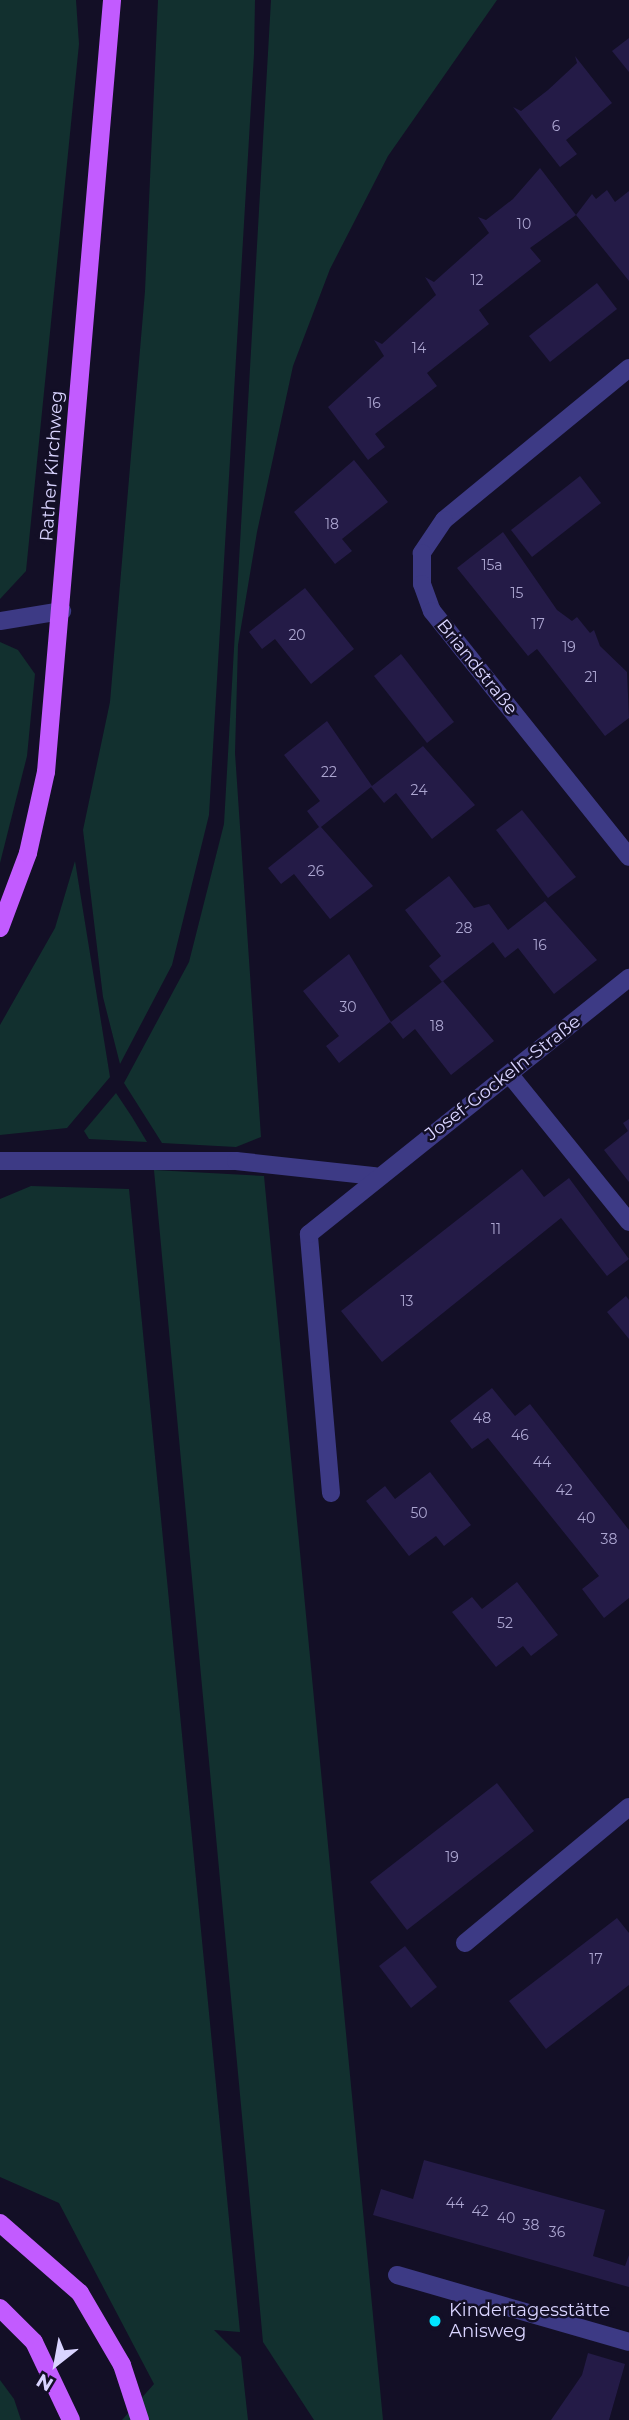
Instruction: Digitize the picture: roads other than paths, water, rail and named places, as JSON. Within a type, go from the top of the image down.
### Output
[{"type":"main road","name":"Rather Kirchweg","points":[[0,928],[42,796],[62,611],[111,0]]},
{"type":"main road","points":[[0,2223],[80,2293],[106,2330],[138,2412]]},
{"type":"main road","points":[[0,2308],[41,2353],[71,2420]]},
{"type":"street","name":"Briandstraße","points":[[629,368],[444,520],[422,553],[422,584],[432,611],[629,857]]},
{"type":"street","points":[[0,621],[62,611]]},
{"type":"street","name":"Josef-Gockeln-Straße","points":[[331,1493],[309,1234],[375,1176],[510,1075],[629,978]]},
{"type":"street","points":[[510,1075],[629,1222]]},
{"type":"street","points":[[0,1161],[236,1161],[375,1176]]},
{"type":"street","points":[[465,1943],[629,1807]]},
{"type":"street","points":[[397,2276],[629,2342]]},
{"type":"place","name":"Kindertagesstätte Anisweg","points":[[435,2321]]}]
